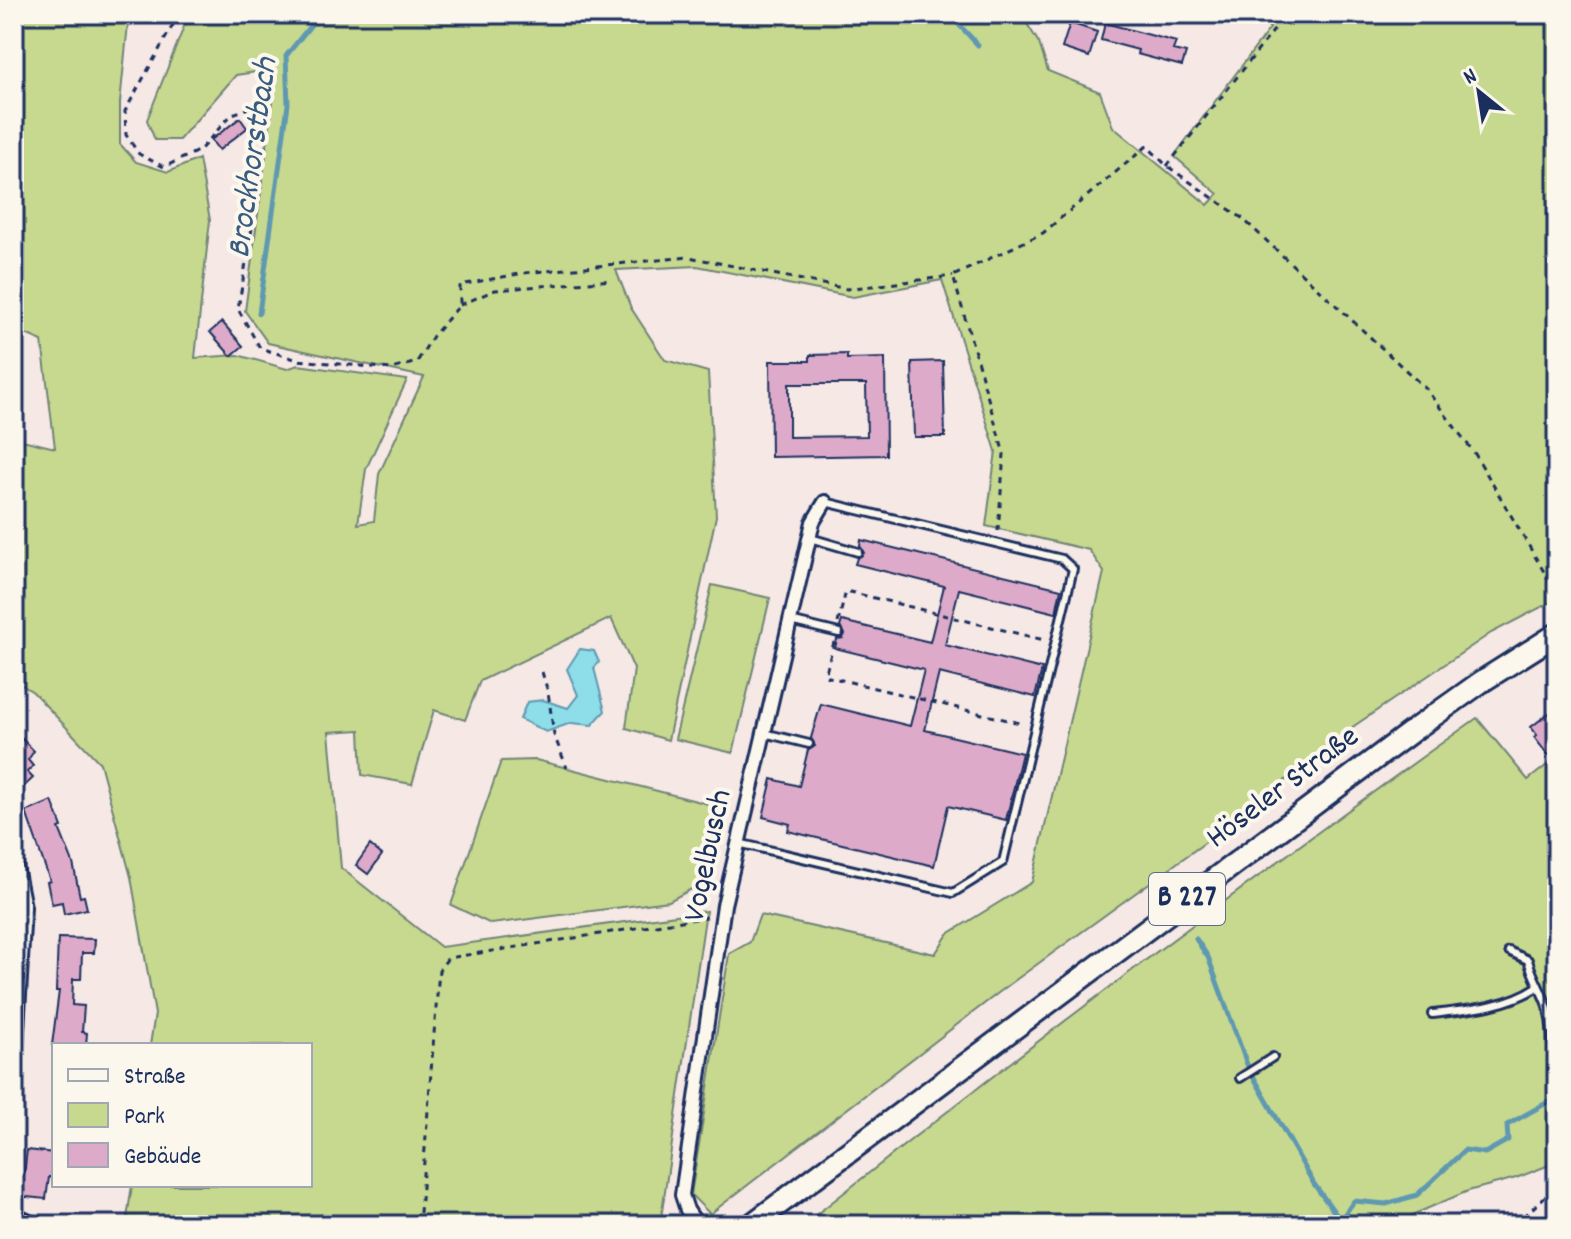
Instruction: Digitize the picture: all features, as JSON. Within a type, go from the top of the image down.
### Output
[{"type":"main road","name":"Höseler Straße","points":[[764,1221],[822,1172],[1415,729],[1557,634]]},
{"type":"street","name":"Vogelbusch","points":[[697,1225],[682,1195],[723,914],[813,522],[825,502]]},
{"type":"street","points":[[14,857],[24,907],[14,1082]]},
{"type":"lane","points":[[738,843],[953,893],[1003,862],[1073,569],[1062,559],[825,502]]},
{"type":"lane","points":[[810,538],[858,552]]},
{"type":"lane","points":[[790,621],[838,632]]},
{"type":"lane","points":[[764,733],[809,744]]},
{"type":"lane","points":[[1509,951],[1528,960],[1537,987],[1544,996],[1557,1068]]},
{"type":"lane","points":[[1432,1014],[1491,1005],[1527,994],[1537,987]]},
{"type":"lane","points":[[1240,1078],[1273,1057]]},
{"type":"lane","points":[[14,1211],[42,1225]]},
{"type":"path","points":[[179,14],[125,111],[126,135],[139,154],[164,167],[200,150],[232,114],[251,108],[265,129],[265,153],[238,309],[260,348],[298,360],[392,369],[417,362],[433,336],[460,305],[495,290],[611,280]]},
{"type":"path","points":[[1167,166],[1278,25]]},
{"type":"path","points":[[460,305],[460,285],[524,273],[689,257],[847,289],[953,276],[1043,233],[1147,146],[1167,166],[1242,218],[1426,389],[1475,454],[1557,594]]},
{"type":"path","points":[[953,276],[1004,454],[998,543]]},
{"type":"path","points":[[1035,727],[825,676],[846,591],[1055,642]]},
{"type":"path","points":[[542,672],[554,735],[567,768]]},
{"type":"path","points":[[419,1225],[439,970],[448,958],[723,914]]},
{"type":"path","points":[[1515,1225],[1557,1185]]},
{"type":"green space","points":[[24,14],[129,14],[120,103],[120,144],[136,162],[168,172],[199,159],[210,220],[195,358],[238,355],[287,369],[298,365],[407,380],[366,469],[358,524],[374,521],[379,474],[424,377],[268,343],[245,311],[273,101],[256,72],[236,75],[179,140],[155,140],[147,120],[189,14],[1021,14],[1039,43],[1048,71],[1100,92],[1113,127],[1208,205],[1218,194],[1174,156],[1270,28],[1258,14],[1557,14],[1557,599],[1491,633],[1354,726],[1221,831],[1010,984],[710,1214],[691,1195],[729,954],[750,942],[760,915],[935,954],[948,934],[1032,882],[1104,572],[1089,550],[986,526],[996,451],[942,280],[853,297],[697,266],[616,270],[631,308],[665,360],[708,372],[716,516],[668,740],[626,728],[634,669],[611,618],[480,681],[465,720],[434,710],[412,784],[362,775],[360,730],[329,732],[341,868],[441,947],[706,911],[660,1225],[126,1225],[132,1187],[312,1187],[312,1043],[150,1043],[155,1014],[131,877],[100,763],[33,692],[14,680],[14,438],[55,448],[42,341],[14,329],[14,55]]},
{"type":"green space","points":[[712,585],[770,598],[733,753],[675,739]]},
{"type":"green space","points":[[1477,718],[1528,780],[1557,757],[1557,1162],[1516,1178],[1468,1191],[1389,1225],[803,1225],[1136,967]]},
{"type":"green space","points":[[536,760],[720,807],[703,883],[669,901],[491,924],[451,905],[501,761]]},
{"type":"water","points":[[580,649],[594,651],[599,662],[594,668],[605,711],[592,725],[571,723],[546,732],[520,719],[527,702],[543,700],[568,708],[578,695],[567,669]]},
{"type":"building","points":[[1070,23],[1097,32],[1089,57],[1062,48]]},
{"type":"building","points":[[1105,23],[1176,42],[1173,50],[1186,53],[1182,66],[1101,40]]},
{"type":"building","points":[[240,118],[247,128],[219,150],[211,140]]},
{"type":"building","points":[[222,322],[243,346],[231,356],[210,332]]},
{"type":"building","points":[[847,354],[847,359],[885,358],[886,455],[771,457],[770,361],[810,361],[810,355]],"holes":[[[789,384],[866,384],[867,436],[789,437]]]},
{"type":"building","points":[[943,361],[945,437],[914,437],[912,362]]},
{"type":"building","points":[[861,540],[1061,589],[1056,613],[959,589],[945,645],[1042,669],[1035,697],[939,673],[925,730],[1022,753],[1006,820],[948,806],[934,866],[788,831],[790,824],[763,817],[772,779],[799,786],[808,750],[815,746],[811,738],[821,704],[910,726],[924,670],[835,648],[837,639],[845,634],[840,627],[842,621],[930,642],[944,586],[855,564],[864,553]]},
{"type":"building","points":[[1557,707],[1557,748],[1548,755],[1534,737],[1537,735],[1531,727]]},
{"type":"building","points":[[21,738],[34,751],[28,760],[33,766],[27,772],[33,778],[14,796],[14,744]]},
{"type":"building","points":[[52,801],[73,863],[80,897],[84,896],[87,909],[64,914],[62,902],[52,904],[47,882],[50,881],[26,812]]},
{"type":"building","points":[[370,845],[382,855],[368,874],[356,865]]},
{"type":"building","points":[[58,938],[95,939],[94,953],[82,953],[81,979],[73,979],[72,1005],[84,1006],[82,1032],[87,1033],[86,1043],[52,1043],[59,991],[56,991]]},
{"type":"building","points":[[27,1150],[52,1153],[52,1178],[49,1177],[46,1199],[17,1196],[20,1173],[24,1174]]},
{"type":"waterway","name":"Brockhorstbach","points":[[259,313],[288,104],[286,56],[310,26],[310,14]]},
{"type":"waterway","points":[[949,14],[978,45]]},
{"type":"waterway","points":[[1196,939],[1208,957],[1248,1067],[1314,1184],[1340,1220]]},
{"type":"waterway","points":[[1337,1225],[1354,1201],[1386,1204],[1417,1195],[1465,1150],[1485,1153],[1508,1140],[1507,1125],[1557,1097]]}]
